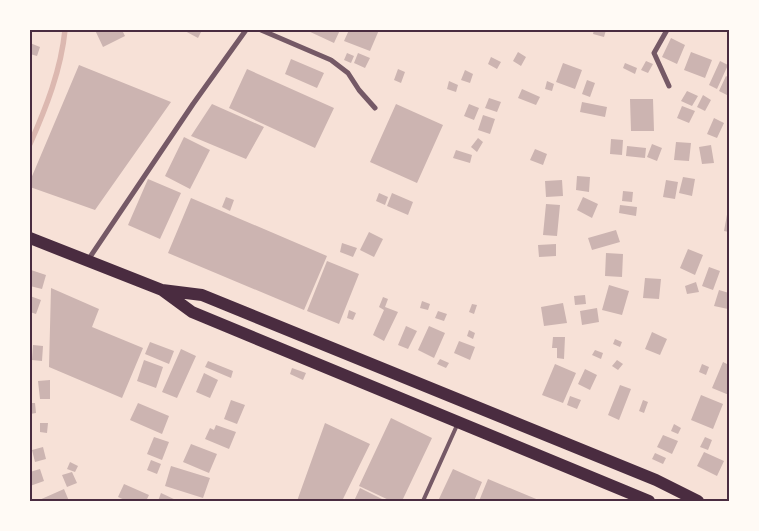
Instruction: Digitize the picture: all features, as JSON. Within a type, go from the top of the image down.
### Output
[{"type":"main road","points":[[30,238],[162,290],[192,312],[649,501]]},
{"type":"main road","points":[[162,290],[202,295],[656,480],[698,501]]},
{"type":"main road","points":[[454,420],[458,399]]},
{"type":"street","points":[[88,260],[193,104],[246,30]]},
{"type":"street","points":[[261,30],[330,60],[348,74],[374,108]]},
{"type":"street","points":[[667,30],[654,52],[670,86]]},
{"type":"lane","points":[[422,501],[454,420]]},
{"type":"building","points":[[95,30],[122,30],[125,36],[103,47]]},
{"type":"building","points":[[183,30],[202,30],[198,38]]},
{"type":"building","points":[[306,30],[340,30],[334,43]]},
{"type":"building","points":[[349,30],[379,30],[370,51],[344,41]]},
{"type":"building","points":[[594,30],[606,30],[604,37],[593,34]]},
{"type":"building","points":[[671,38],[685,45],[677,64],[662,57]]},
{"type":"building","points":[[30,43],[40,47],[37,56],[30,54]]},
{"type":"building","points":[[518,52],[526,57],[521,66],[513,61]]},
{"type":"building","points":[[691,52],[712,60],[705,78],[684,70]]},
{"type":"building","points":[[347,53],[354,56],[351,63],[344,60]]},
{"type":"building","points":[[358,53],[370,58],[365,68],[354,63]]},
{"type":"building","points":[[491,57],[501,62],[497,69],[488,64]]},
{"type":"building","points":[[291,59],[324,73],[317,88],[285,74]]},
{"type":"building","points":[[646,61],[653,64],[648,73],[641,70]]},
{"type":"building","points":[[720,61],[728,65],[717,89],[709,85]]},
{"type":"building","points":[[563,63],[582,70],[575,89],[556,82]]},
{"type":"building","points":[[625,63],[637,68],[635,74],[623,68]]},
{"type":"building","points":[[79,65],[171,102],[95,210],[30,187],[30,181]]},
{"type":"building","points":[[247,69],[334,108],[315,148],[229,108]]},
{"type":"building","points":[[398,69],[405,72],[401,83],[394,80]]},
{"type":"building","points":[[465,70],[473,74],[470,83],[461,80]]},
{"type":"building","points":[[726,76],[729,78],[729,96],[719,91]]},
{"type":"building","points":[[587,80],[595,83],[590,97],[582,94]]},
{"type":"building","points":[[449,81],[458,85],[456,92],[447,89]]},
{"type":"building","points":[[547,81],[554,84],[552,91],[545,89]]},
{"type":"building","points":[[522,89],[540,97],[536,105],[518,98]]},
{"type":"building","points":[[687,91],[698,96],[692,106],[681,101]]},
{"type":"building","points":[[703,95],[711,100],[705,111],[697,107]]},
{"type":"building","points":[[489,98],[501,102],[497,112],[485,108]]},
{"type":"building","points":[[630,99],[653,99],[654,131],[631,131]]},
{"type":"building","points":[[582,102],[607,107],[605,117],[580,112]]},
{"type":"building","points":[[212,104],[264,127],[246,159],[191,136]]},
{"type":"building","points":[[396,104],[443,125],[417,183],[370,162]]},
{"type":"building","points":[[469,104],[479,108],[474,120],[464,116]]},
{"type":"building","points":[[682,106],[695,111],[689,123],[677,118]]},
{"type":"building","points":[[483,115],[495,119],[490,134],[478,130]]},
{"type":"building","points":[[714,118],[724,123],[717,138],[707,134]]},
{"type":"building","points":[[184,137],[210,150],[190,189],[165,176]]},
{"type":"building","points":[[478,138],[483,142],[477,152],[471,147]]},
{"type":"building","points":[[611,139],[623,140],[622,155],[610,154]]},
{"type":"building","points":[[676,142],[691,143],[689,161],[674,160]]},
{"type":"building","points":[[652,144],[662,148],[657,161],[647,157]]},
{"type":"building","points":[[711,145],[714,163],[702,164],[699,147]]},
{"type":"building","points":[[627,146],[646,148],[645,158],[626,156]]},
{"type":"building","points":[[535,149],[547,154],[543,165],[530,160]]},
{"type":"building","points":[[456,150],[472,155],[470,163],[453,158]]},
{"type":"building","points":[[577,176],[590,177],[589,192],[576,190]]},
{"type":"building","points":[[683,177],[695,179],[692,196],[679,193]]},
{"type":"building","points":[[148,179],[181,193],[160,239],[128,225]]},
{"type":"building","points":[[562,180],[563,196],[546,197],[545,181]]},
{"type":"building","points":[[666,180],[678,182],[675,199],[663,197]]},
{"type":"building","points":[[623,191],[633,192],[632,202],[622,201]]},
{"type":"building","points":[[379,193],[388,197],[385,205],[376,201]]},
{"type":"building","points":[[392,193],[413,202],[408,215],[387,206]]},
{"type":"building","points":[[226,197],[234,200],[230,211],[222,207]]},
{"type":"building","points":[[583,197],[598,204],[592,218],[577,210]]},
{"type":"building","points":[[191,198],[327,256],[304,310],[168,253]]},
{"type":"building","points":[[546,204],[560,205],[557,236],[543,235]]},
{"type":"building","points":[[620,205],[637,207],[636,216],[619,213]]},
{"type":"building","points":[[729,209],[729,232],[724,231]]},
{"type":"building","points":[[616,230],[620,242],[592,250],[588,238]]},
{"type":"building","points":[[369,232],[383,239],[374,257],[360,250]]},
{"type":"building","points":[[342,243],[357,248],[353,257],[340,252]]},
{"type":"building","points":[[556,244],[556,256],[539,257],[538,245]]},
{"type":"building","points":[[688,249],[703,255],[695,275],[680,268]]},
{"type":"building","points":[[606,253],[623,254],[622,277],[605,276]]},
{"type":"building","points":[[327,261],[359,274],[339,324],[307,311]]},
{"type":"building","points":[[709,267],[720,271],[713,290],[702,286]]},
{"type":"building","points":[[31,270],[46,275],[42,289],[30,286]]},
{"type":"building","points":[[645,278],[661,279],[659,299],[643,298]]},
{"type":"building","points":[[696,282],[699,292],[687,294],[685,286]]},
{"type":"building","points":[[609,285],[629,291],[622,315],[602,310]]},
{"type":"building","points":[[51,288],[99,309],[92,327],[143,348],[122,398],[49,367]]},
{"type":"building","points":[[719,290],[729,293],[728,309],[714,306]]},
{"type":"building","points":[[585,295],[586,304],[575,305],[574,296]]},
{"type":"building","points":[[30,296],[41,300],[36,314],[30,312]]},
{"type":"building","points":[[383,297],[388,299],[385,307],[398,312],[384,341],[373,335],[384,310],[379,307]]},
{"type":"building","points":[[422,301],[430,304],[428,310],[420,308]]},
{"type":"building","points":[[563,303],[567,323],[544,326],[541,307]]},
{"type":"building","points":[[472,304],[477,305],[474,314],[469,312]]},
{"type":"building","points":[[597,308],[599,322],[582,325],[580,311]]},
{"type":"building","points":[[349,310],[356,313],[353,320],[347,318]]},
{"type":"building","points":[[438,311],[447,314],[444,321],[435,318]]},
{"type":"building","points":[[406,326],[417,331],[408,349],[398,345]]},
{"type":"building","points":[[429,326],[445,333],[434,358],[418,350]]},
{"type":"building","points":[[469,330],[475,333],[473,339],[467,336]]},
{"type":"building","points":[[652,332],[667,339],[660,355],[645,349]]},
{"type":"building","points":[[553,337],[565,337],[564,359],[557,358],[557,348],[552,348]]},
{"type":"building","points":[[615,339],[622,342],[620,347],[613,344]]},
{"type":"building","points":[[459,341],[475,347],[470,360],[454,353]]},
{"type":"building","points":[[150,342],[174,351],[169,364],[145,354]]},
{"type":"building","points":[[33,345],[43,346],[42,361],[32,360]]},
{"type":"building","points":[[181,349],[196,356],[177,398],[162,392]]},
{"type":"building","points":[[595,350],[603,353],[601,359],[592,355]]},
{"type":"building","points":[[440,359],[449,363],[446,368],[437,364]]},
{"type":"building","points":[[144,360],[163,367],[156,388],[137,381]]},
{"type":"building","points":[[617,360],[623,364],[618,370],[612,366]]},
{"type":"building","points":[[208,361],[233,371],[231,378],[205,367]]},
{"type":"building","points":[[723,362],[729,365],[729,395],[712,388]]},
{"type":"building","points":[[555,364],[576,373],[563,403],[542,395]]},
{"type":"building","points":[[702,364],[709,367],[706,375],[699,372]]},
{"type":"building","points":[[292,368],[306,373],[303,380],[290,374]]},
{"type":"building","points":[[585,369],[597,375],[590,390],[578,384]]},
{"type":"building","points":[[204,373],[218,380],[210,398],[196,392]]},
{"type":"building","points":[[50,380],[50,399],[40,399],[38,381]]},
{"type":"building","points":[[620,385],[631,389],[619,420],[608,415]]},
{"type":"building","points":[[701,395],[723,404],[713,429],[691,420]]},
{"type":"building","points":[[570,396],[581,400],[577,409],[567,405]]},
{"type":"building","points":[[231,400],[245,405],[237,424],[224,419]]},
{"type":"building","points":[[643,400],[648,402],[644,413],[639,411]]},
{"type":"building","points":[[30,403],[35,403],[36,413],[30,414]]},
{"type":"building","points":[[138,403],[169,416],[162,434],[130,420]]},
{"type":"building","points":[[391,418],[432,438],[402,501],[391,501],[359,486]]},
{"type":"building","points":[[40,423],[48,423],[47,433],[40,432]]},
{"type":"building","points":[[325,423],[370,444],[342,501],[297,501]]},
{"type":"building","points":[[674,424],[681,428],[678,434],[671,431]]},
{"type":"building","points":[[216,425],[236,432],[229,449],[205,439],[210,428],[214,430]]},
{"type":"building","points":[[663,435],[678,441],[672,454],[657,447]]},
{"type":"building","points":[[154,437],[169,442],[162,460],[147,454]]},
{"type":"building","points":[[705,437],[712,440],[708,450],[700,447]]},
{"type":"building","points":[[191,444],[217,454],[209,473],[183,462]]},
{"type":"building","points":[[43,447],[46,459],[35,462],[32,450]]},
{"type":"building","points":[[704,452],[724,461],[717,476],[697,466]]},
{"type":"building","points":[[655,453],[666,458],[663,464],[652,459]]},
{"type":"building","points":[[151,460],[161,464],[157,474],[147,470]]},
{"type":"building","points":[[70,462],[78,466],[75,472],[67,469]]},
{"type":"building","points":[[171,466],[210,478],[203,498],[165,486]]},
{"type":"building","points":[[40,469],[44,481],[30,486],[30,472]]},
{"type":"building","points":[[453,469],[482,482],[474,501],[438,501]]},
{"type":"building","points":[[72,472],[77,483],[67,487],[62,475]]},
{"type":"building","points":[[488,479],[541,501],[479,501]]},
{"type":"building","points":[[124,484],[149,495],[146,501],[127,501],[118,497]]},
{"type":"building","points":[[360,488],[386,501],[354,501]]},
{"type":"building","points":[[64,489],[69,501],[37,501]]},
{"type":"building","points":[[161,493],[178,501],[158,501]]},
{"type":"waterway","points":[[30,144],[52,89],[60,60],[65,30]]}]
